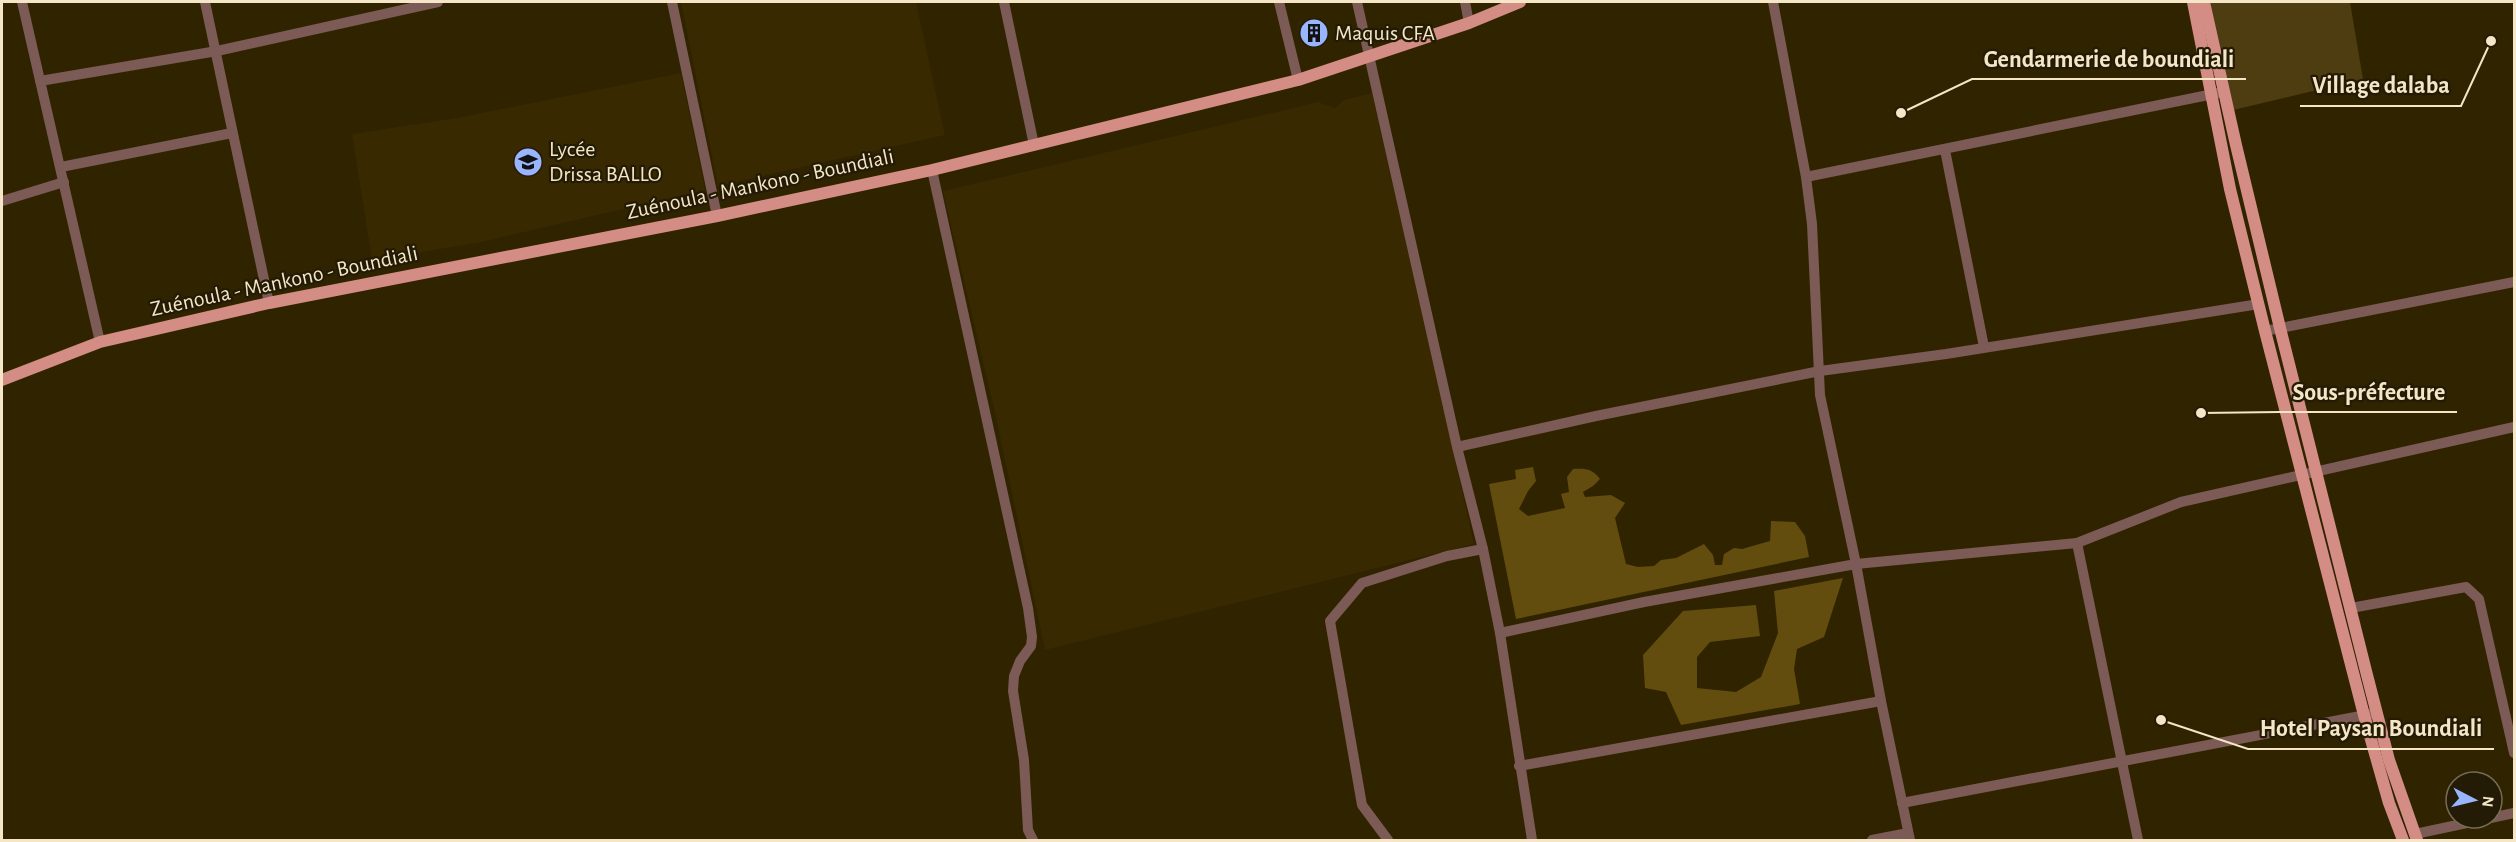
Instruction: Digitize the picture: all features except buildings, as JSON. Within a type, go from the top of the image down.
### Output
[{"type":"main road","name":"Zuénoula - Mankono - Boundiali","points":[[2,380],[100,342],[269,303],[717,216],[932,170],[1298,80],[1469,23],[1520,2]]},
{"type":"main road","points":[[2193,2],[2280,328],[2377,713],[2416,837]]},
{"type":"main road","points":[[2204,2],[2230,189],[2364,715],[2389,803],[2403,840]]},
{"type":"street","points":[[22,2],[100,342]]},
{"type":"street","points":[[205,2],[269,303]]},
{"type":"street","points":[[385,2],[387,13]]},
{"type":"street","points":[[40,81],[217,51],[438,2]]},
{"type":"street","points":[[672,2],[717,216]]},
{"type":"street","points":[[1004,2],[1034,145]]},
{"type":"street","points":[[1279,2],[1298,80]]},
{"type":"street","points":[[1357,2],[1457,447],[1483,549],[1500,633],[1532,840]]},
{"type":"street","points":[[1465,2],[1469,23]]},
{"type":"street","points":[[1773,2],[1806,177],[1812,224],[1820,395],[1856,564],[1909,837],[1872,840]]},
{"type":"street","points":[[1806,177],[2217,94]]},
{"type":"street","points":[[61,167],[232,133]]},
{"type":"street","points":[[1945,150],[1984,347]]},
{"type":"street","points":[[932,170],[1028,608],[1032,637],[1030,646],[1017,669],[1013,691],[1024,760],[1028,830],[1033,840]]},
{"type":"street","points":[[2,201],[64,182]]},
{"type":"street","points":[[2265,331],[2514,282]]},
{"type":"street","points":[[1457,447],[1596,416],[1820,371],[2259,304]]},
{"type":"street","points":[[1500,633],[1644,602],[1856,564],[2077,543],[2181,502],[2514,427]]},
{"type":"street","points":[[2077,543],[2138,840]]},
{"type":"street","points":[[1388,840],[1362,805],[1330,621],[1362,584],[1447,556],[1483,549]]},
{"type":"street","points":[[2350,608],[2466,587],[2473,591],[2480,599],[2514,753]]},
{"type":"street","points":[[1519,766],[1881,701]]},
{"type":"street","points":[[1902,803],[2377,713]]},
{"type":"street","points":[[2416,837],[2514,813]]},
{"type":"shaded area","points":[[681,2],[916,2],[945,135],[718,186]]},
{"type":"shaded area","points":[[2210,2],[2350,2],[2363,79],[2229,111],[2209,22]]},
{"type":"shaded area","name":"Lycée Drissa BALLO","points":[[681,73],[705,190],[477,243],[372,260],[352,134],[457,118]]},
{"type":"shaded area","points":[[1372,93],[1474,544],[1045,650],[996,417],[943,191],[1318,102],[1335,108],[1344,100]]},
{"type":"shaded area","points":[[1533,467],[1536,481],[1519,509],[1528,516],[1565,508],[1561,494],[1569,492],[1567,477],[1573,469],[1588,470],[1600,479],[1583,492],[1585,497],[1611,495],[1625,503],[1615,518],[1626,564],[1638,567],[1654,566],[1661,560],[1676,558],[1704,544],[1713,555],[1715,565],[1722,565],[1724,554],[1734,548],[1742,549],[1770,541],[1771,521],[1795,522],[1805,536],[1809,557],[1516,619],[1489,484],[1516,479],[1515,470]]},
{"type":"shaded area","points":[[1843,578],[1824,637],[1797,649],[1794,669],[1800,704],[1681,725],[1666,692],[1645,688],[1643,655],[1683,611],[1756,605],[1760,636],[1710,642],[1697,657],[1697,688],[1736,692],[1761,677],[1778,633],[1774,591]]},
{"type":"place","name":"Maquis CFA","points":[[1314,33]]},
{"type":"place","name":"Village dalaba","points":[[2491,41]]},
{"type":"place","name":"Gendarmerie de boundiali","points":[[1901,113]]},
{"type":"place","name":"Lycée Drissa BALLO","points":[[528,162]]},
{"type":"place","name":"Sous-préfecture","points":[[2201,413]]},
{"type":"place","name":"Hotel Paysan Boundiali","points":[[2161,720]]}]
